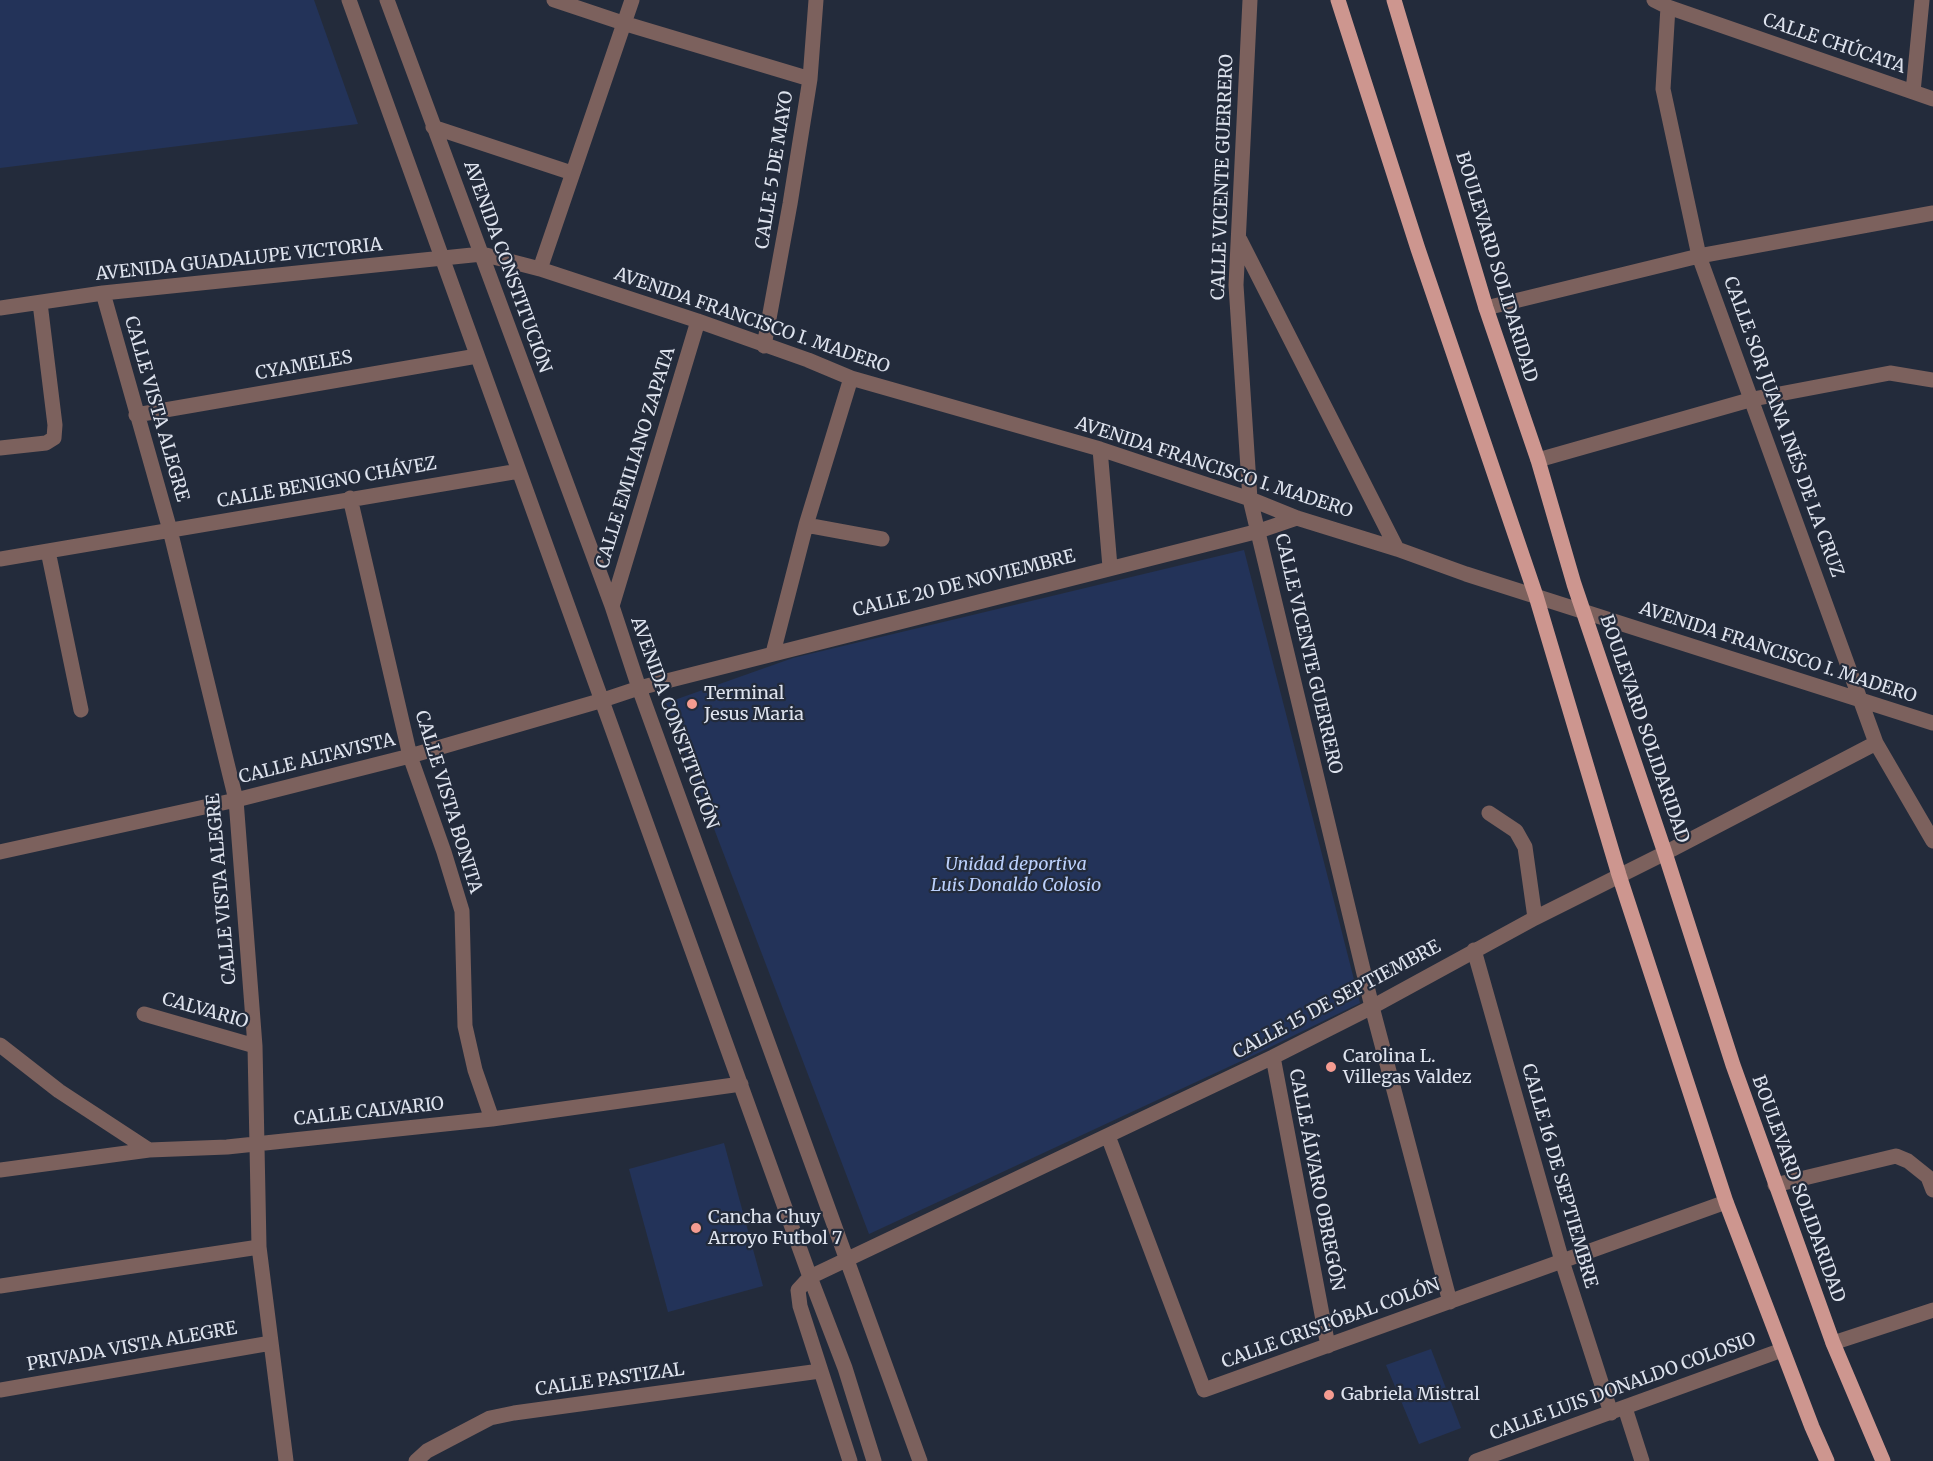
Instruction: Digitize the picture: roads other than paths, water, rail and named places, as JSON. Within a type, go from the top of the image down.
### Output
[{"type":"main road","points":[[1338,0],[1418,249],[1536,596],[1619,875],[1726,1202],[1827,1461]]},
{"type":"main road","name":"BOULEVARD SOLIDARIDAD","points":[[1394,0],[1486,308],[1538,460],[1574,584],[1733,1065],[1833,1343],[1883,1461]]},
{"type":"street","points":[[349,0],[810,1277],[845,1368],[874,1461]]},
{"type":"street","name":"AVENIDA CONSTITUCIÓN","points":[[387,0],[612,606],[639,687],[920,1461]]},
{"type":"street","points":[[554,0],[810,79]]},
{"type":"street","points":[[540,269],[632,0]]},
{"type":"street","name":"CALLE 5 DE MAYO","points":[[764,345],[810,79],[816,0]]},
{"type":"street","name":"CALLE VICENTE GUERRERO","points":[[1250,0],[1236,285],[1250,499],[1372,1006],[1450,1302]]},
{"type":"street","points":[[1913,92],[1922,0]]},
{"type":"street","name":"CALLE CHÚCATA","points":[[1661,3],[1933,99]]},
{"type":"street","name":"CALLE SOR JUANA INÉS DE LA CRUZ","points":[[1661,3],[1663,89],[1700,256],[1876,743],[1933,841]]},
{"type":"street","points":[[433,127],[572,173]]},
{"type":"street","points":[[1486,308],[1700,256],[1933,213]]},
{"type":"street","points":[[1240,240],[1397,549]]},
{"type":"street","name":"AVENIDA GUADALUPE VICTORIA","points":[[0,308],[103,293],[482,254]]},
{"type":"street","name":"AVENIDA FRANCISCO I. MADERO","points":[[482,254],[540,269],[698,321],[808,360],[851,378],[1101,449],[1250,499],[1297,518],[1933,723]]},
{"type":"street","name":"CALLE VISTA ALEGRE","points":[[103,293],[170,530],[236,800],[255,1046],[255,1144],[259,1247],[286,1461]]},
{"type":"street","points":[[0,448],[46,444],[54,438],[55,425],[40,303]]},
{"type":"street","name":"CALLE EMILIANO ZAPATA","points":[[612,606],[698,321]]},
{"type":"street","name":"CYAMELES","points":[[136,415],[477,356]]},
{"type":"street","points":[[1538,460],[1753,399],[1890,373],[1933,380]]},
{"type":"street","points":[[773,653],[806,525],[851,378]]},
{"type":"street","points":[[1101,449],[1110,567]]},
{"type":"street","name":"CALLE BENIGNO CHÁVEZ","points":[[0,559],[519,471]]},
{"type":"street","name":"CALLE VISTA BONITA","points":[[350,498],[410,756],[462,911],[465,1026],[475,1070],[492,1119]]},
{"type":"street","name":"CALLE 20 DE NOVIEMBRE","points":[[639,687],[1259,531],[1297,518]]},
{"type":"street","points":[[806,525],[882,539]]},
{"type":"street","points":[[48,551],[81,710]]},
{"type":"street","name":"CALLE ALTAVISTA","points":[[0,852],[236,800],[410,756],[603,700],[639,687]]},
{"type":"street","name":"CALLE 15 DE SEPTIEMBRE","points":[[810,1277],[1273,1057],[1535,918],[1665,854],[1876,743]]},
{"type":"street","points":[[1489,813],[1516,831],[1525,847],[1535,918]]},
{"type":"street","name":"CALLE 16 DE SEPTIEMBRE","points":[[1474,950],[1562,1261],[1618,1410],[1642,1461]]},
{"type":"street","name":"CALVARIO","points":[[144,1014],[255,1046]]},
{"type":"street","points":[[0,1045],[59,1091],[149,1150]]},
{"type":"street","name":"CALLE ÁLVARO OBREGÓN","points":[[1273,1057],[1328,1346]]},
{"type":"street","name":"CALLE CALVARIO","points":[[0,1170],[149,1150],[227,1147],[492,1119],[741,1084]]},
{"type":"street","name":"CALLE CRISTÓBAL COLÓN","points":[[1108,1136],[1204,1390],[1726,1202]]},
{"type":"street","points":[[1775,1185],[1896,1156],[1908,1161],[1928,1177],[1933,1190]]},
{"type":"street","points":[[0,1286],[259,1247]]},
{"type":"street","points":[[810,1277],[798,1290],[800,1306],[850,1461]]},
{"type":"street","points":[[1833,1343],[1933,1310]]},
{"type":"street","name":"PRIVADA VISTA ALEGRE","points":[[0,1390],[271,1343]]},
{"type":"street","name":"CALLE LUIS DONALDO COLOSIO","points":[[1476,1461],[1513,1455],[1618,1410],[1782,1350]]},
{"type":"street","name":"CALLE PASTIZAL","points":[[416,1461],[428,1451],[490,1418],[820,1371]]},
{"type":"place","name":"Terminal Jesus Maria","points":[[692,704]]},
{"type":"place","name":"Carolina L. Villegas Valdez","points":[[1331,1067]]},
{"type":"place","name":"Cancha Chuy Arroyo Futbol 7","points":[[696,1228]]},
{"type":"place","name":"Gabriela Mistral","points":[[1329,1395]]},
{"type":"park label","name":"Unidad deportiva Luis Donaldo Colosio","points":[[1016,875]]}]
